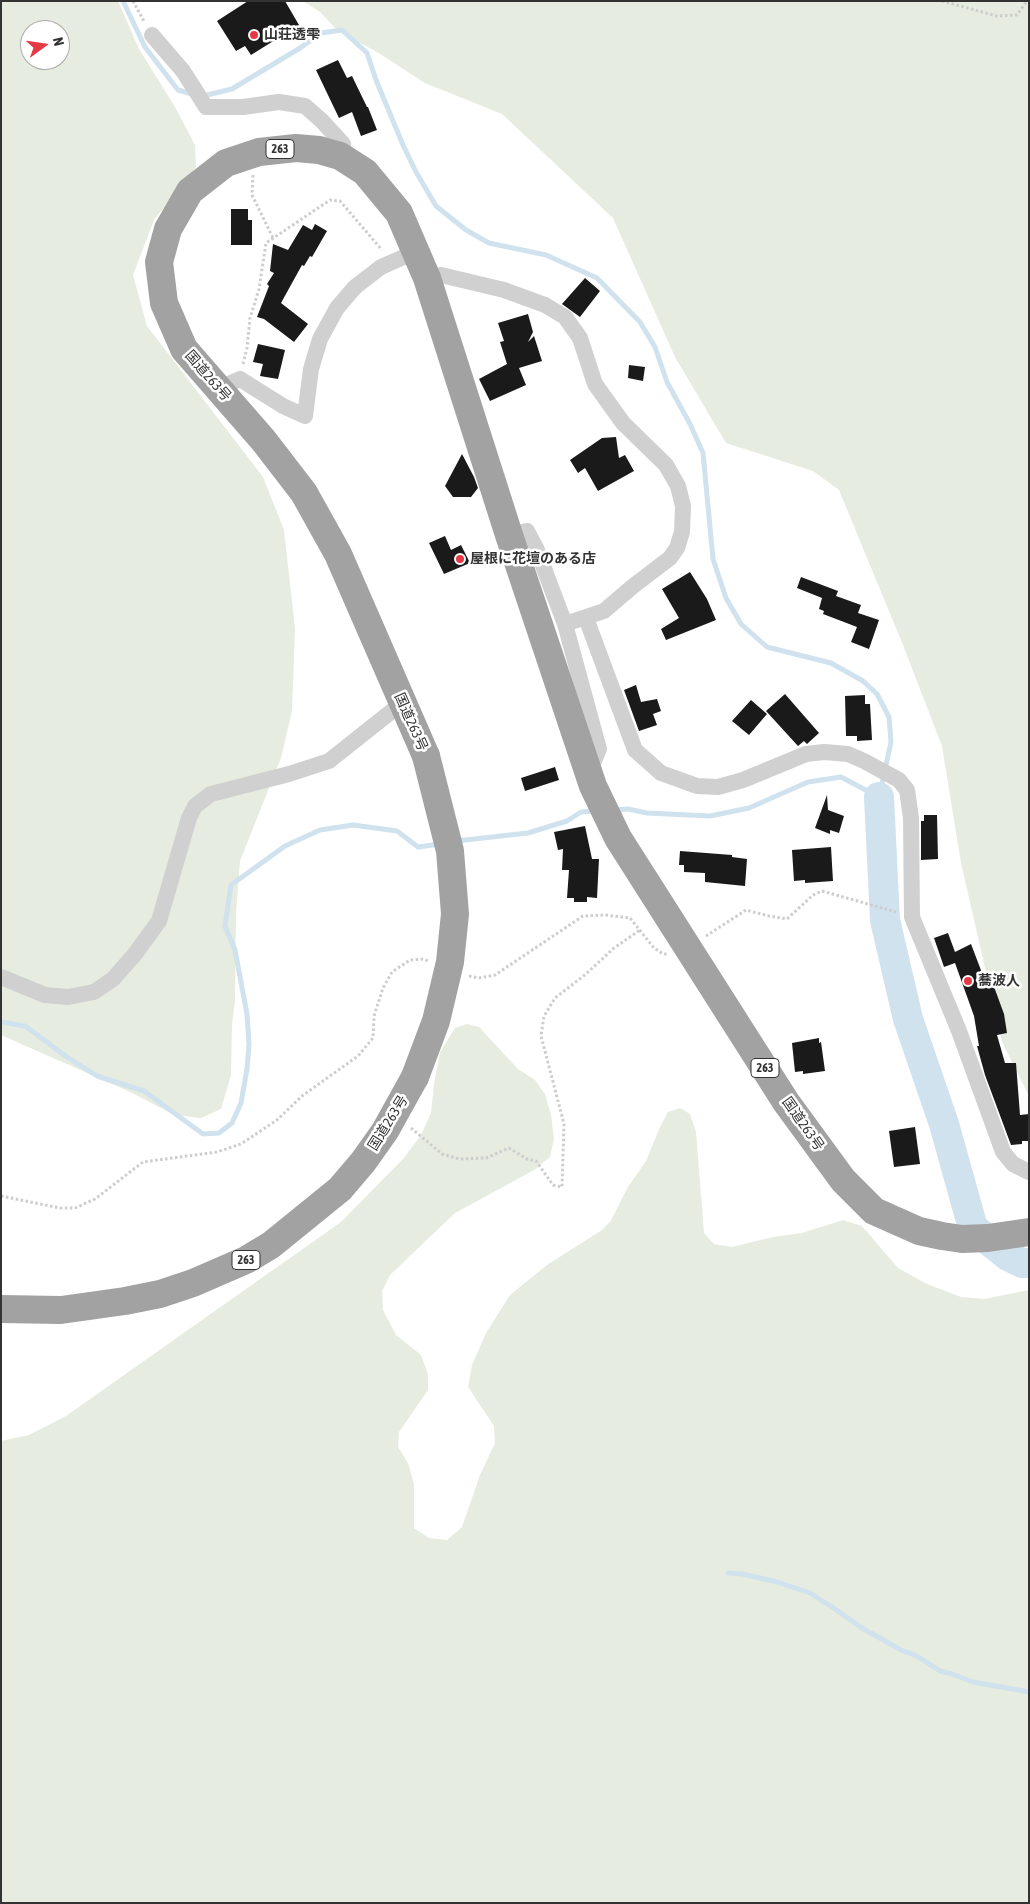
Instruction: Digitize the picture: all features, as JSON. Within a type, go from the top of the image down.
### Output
[{"type":"highway","name":"国道263号","points":[[1,1309],[61,1310],[160,1294],[194,1283],[246,1260],[284,1234],[340,1189],[363,1162],[401,1104],[415,1076],[436,1021],[450,962],[454,914],[450,851],[426,756],[338,554],[304,493],[264,441],[231,386],[184,349],[164,303],[160,262],[168,229],[190,191],[226,163],[258,152],[296,148],[319,150],[340,156],[365,172],[398,213],[427,278],[509,535],[589,775],[618,838],[786,1102],[843,1180],[874,1211],[919,1231],[962,1239],[1001,1237],[1029,1232]]},
{"type":"street","points":[[152,35],[191,82],[206,107],[243,107],[279,102],[305,106],[343,144],[340,156]]},
{"type":"street","points":[[231,386],[305,416],[311,369],[320,339],[337,308],[355,287],[386,265],[415,252]]},
{"type":"street","points":[[427,278],[441,275],[504,290],[545,305],[565,317],[580,338],[595,384],[604,399],[622,422],[666,465],[678,486],[683,506],[682,532],[677,548],[670,558],[604,610],[565,624]]},
{"type":"street","points":[[509,535],[527,531],[537,550],[565,624],[598,749],[589,775]]},
{"type":"street","points":[[586,618],[635,750],[660,773],[697,786],[718,786],[743,780],[806,754],[824,752],[848,754],[864,761],[899,780],[907,790],[911,818],[912,917],[959,1031],[1003,1152],[1013,1164],[1029,1172]]},
{"type":"street","points":[[1,977],[45,996],[68,997],[94,992],[113,979],[135,954],[159,921],[189,818],[195,806],[211,794],[289,774],[329,761],[402,703]]},
{"type":"path","points":[[133,1],[152,35]]},
{"type":"path","points":[[942,1],[998,16],[1017,15],[1027,1]]},
{"type":"path","points":[[253,175],[252,195],[273,238]]},
{"type":"path","points":[[231,386],[247,348],[250,318],[259,289],[266,243],[330,200],[340,200],[381,247],[386,265]]},
{"type":"path","points":[[864,902],[912,917]]},
{"type":"path","points":[[401,1104],[410,1113],[411,1128],[442,1154],[459,1160],[486,1158],[509,1148],[527,1159],[536,1161],[553,1185],[562,1187],[564,1124],[541,1036],[544,1016],[555,998],[586,974],[614,948],[640,930]]},
{"type":"shaded area","points":[[1,1],[118,1],[139,49],[175,107],[195,145],[196,167],[154,220],[133,275],[147,326],[263,477],[284,530],[295,628],[292,711],[281,758],[240,861],[236,913],[235,1001],[232,1024],[231,1075],[221,1109],[201,1118],[175,1115],[128,1091],[1,1035]]},
{"type":"shaded area","points":[[303,1],[1029,1],[1029,1096],[1002,1042],[961,863],[942,746],[903,645],[839,490],[813,471],[726,443],[675,357],[613,218],[502,114],[425,83],[377,52],[338,31],[320,12]]},
{"type":"shaded area","points":[[467,1024],[479,1027],[518,1069],[535,1080],[545,1094],[551,1115],[554,1139],[550,1157],[534,1170],[455,1213],[390,1275],[382,1291],[383,1310],[396,1335],[421,1355],[428,1374],[428,1390],[399,1432],[398,1447],[408,1463],[414,1484],[414,1528],[429,1538],[447,1540],[462,1527],[480,1475],[495,1443],[494,1426],[468,1387],[472,1365],[486,1333],[510,1295],[547,1265],[602,1230],[610,1222],[628,1187],[646,1161],[668,1112],[680,1108],[690,1114],[696,1132],[704,1233],[714,1244],[732,1247],[773,1237],[802,1233],[843,1220],[862,1226],[898,1268],[927,1284],[961,1297],[984,1299],[1029,1290],[1029,1903],[1,1903],[1,1441],[29,1435],[66,1416],[341,1222],[404,1158],[421,1135],[431,1113],[440,1052],[455,1028]]},
{"type":"building","name":"山荘透雫","points":[[248,1],[285,1],[299,25],[251,55],[245,46],[236,51],[217,21]]},
{"type":"building","points":[[338,60],[347,78],[352,76],[377,130],[361,136],[352,112],[339,118],[316,70]]},
{"type":"building","points":[[231,209],[248,209],[248,220],[252,220],[252,245],[231,245]]},
{"type":"building","points":[[315,224],[327,231],[312,257],[310,256],[304,266],[302,265],[281,303],[308,324],[294,342],[264,319],[257,317],[269,286],[267,284],[274,273],[270,271],[273,244],[288,250],[303,225],[312,230]]},
{"type":"building","points":[[585,278],[600,291],[580,317],[562,304]]},
{"type":"building","points":[[528,314],[533,332],[528,342],[534,336],[542,361],[519,368],[526,385],[490,401],[479,379],[507,364],[500,342],[504,341],[498,323]]},
{"type":"building","points":[[258,344],[285,350],[278,379],[260,376],[263,364],[253,362]]},
{"type":"building","points":[[629,365],[645,367],[643,381],[628,378]]},
{"type":"building","points":[[616,437],[619,458],[625,455],[634,471],[598,491],[585,468],[578,473],[570,460],[602,438]]},
{"type":"building","points":[[462,454],[478,488],[471,497],[453,497],[445,486]]},
{"type":"building","points":[[445,536],[451,550],[461,545],[470,563],[444,574],[429,543]]},
{"type":"building","points":[[690,572],[707,599],[716,620],[666,640],[661,629],[679,618],[662,589]]},
{"type":"building","points":[[801,577],[838,591],[836,596],[861,605],[858,613],[879,620],[869,649],[851,642],[857,627],[823,614],[824,611],[819,609],[822,598],[797,588]]},
{"type":"building","points":[[636,685],[641,702],[657,699],[661,711],[653,714],[657,725],[639,731],[624,690]]},
{"type":"building","points":[[785,694],[819,733],[807,744],[804,741],[798,746],[766,711]]},
{"type":"building","points":[[865,695],[865,704],[870,704],[872,740],[857,741],[857,736],[846,736],[845,696]]},
{"type":"building","points":[[751,700],[767,714],[749,735],[732,721]]},
{"type":"building","points":[[555,767],[559,780],[525,791],[521,778]]},
{"type":"building","points":[[827,795],[828,810],[844,816],[839,833],[830,830],[830,834],[815,828]]},
{"type":"building","points":[[924,815],[937,815],[938,859],[921,860],[921,821],[924,821]]},
{"type":"building","points":[[585,826],[592,859],[599,859],[597,898],[587,897],[587,902],[574,902],[574,898],[567,898],[569,870],[562,870],[563,849],[558,850],[554,832]]},
{"type":"building","points":[[831,847],[833,881],[805,883],[805,880],[794,881],[792,850]]},
{"type":"building","points":[[680,851],[732,855],[732,857],[747,859],[745,886],[705,882],[705,873],[684,872],[684,865],[679,865]]},
{"type":"building","points":[[948,933],[955,952],[971,944],[987,986],[993,984],[1004,1014],[1007,1033],[997,1035],[1005,1063],[1016,1063],[1020,1115],[1029,1114],[1029,1141],[1022,1141],[1022,1144],[1011,1145],[985,1075],[977,1046],[979,1046],[974,1016],[955,963],[944,967],[934,938]]},
{"type":"building","points":[[819,1038],[825,1071],[803,1074],[803,1071],[795,1072],[792,1043]]},
{"type":"building","points":[[915,1127],[920,1164],[894,1167],[889,1131]]},
{"type":"waterway","points":[[123,1],[145,47],[178,90],[192,94]]},
{"type":"waterway","points":[[203,96],[232,89],[300,48],[321,33],[342,30],[367,53],[403,145],[436,206],[466,230],[489,243],[546,255],[597,278],[640,322],[655,347],[667,382],[690,424],[703,453],[713,559],[726,598],[741,624],[767,647],[831,663],[863,681],[877,694],[889,717],[891,742],[879,797],[841,777],[808,782],[749,808],[710,816],[647,813],[628,809],[613,810]]},
{"type":"waterway","points":[[879,797],[885,920],[908,1019],[944,1124],[973,1228],[1008,1256],[1022,1263],[1029,1263]]},
{"type":"waterway","points":[[456,841],[528,833],[567,821],[581,812],[595,811]]},
{"type":"waterway","points":[[1,1022],[25,1026],[67,1057],[97,1076],[144,1091],[203,1134],[219,1133],[232,1123],[241,1103],[249,1044],[247,1014],[235,950],[225,926],[231,885],[285,846],[320,830],[353,825],[397,831],[418,847],[440,844]]},
{"type":"waterway","points":[[728,1573],[743,1574],[777,1582],[810,1593],[862,1628],[901,1650],[917,1656],[940,1671],[973,1682],[1029,1692]]},
{"type":"place","name":"山荘透雫","points":[[254,35]]},
{"type":"place","name":"屋根に花壇のある店","points":[[460,559]]},
{"type":"place","name":"蕎波人","points":[[968,981]]}]
